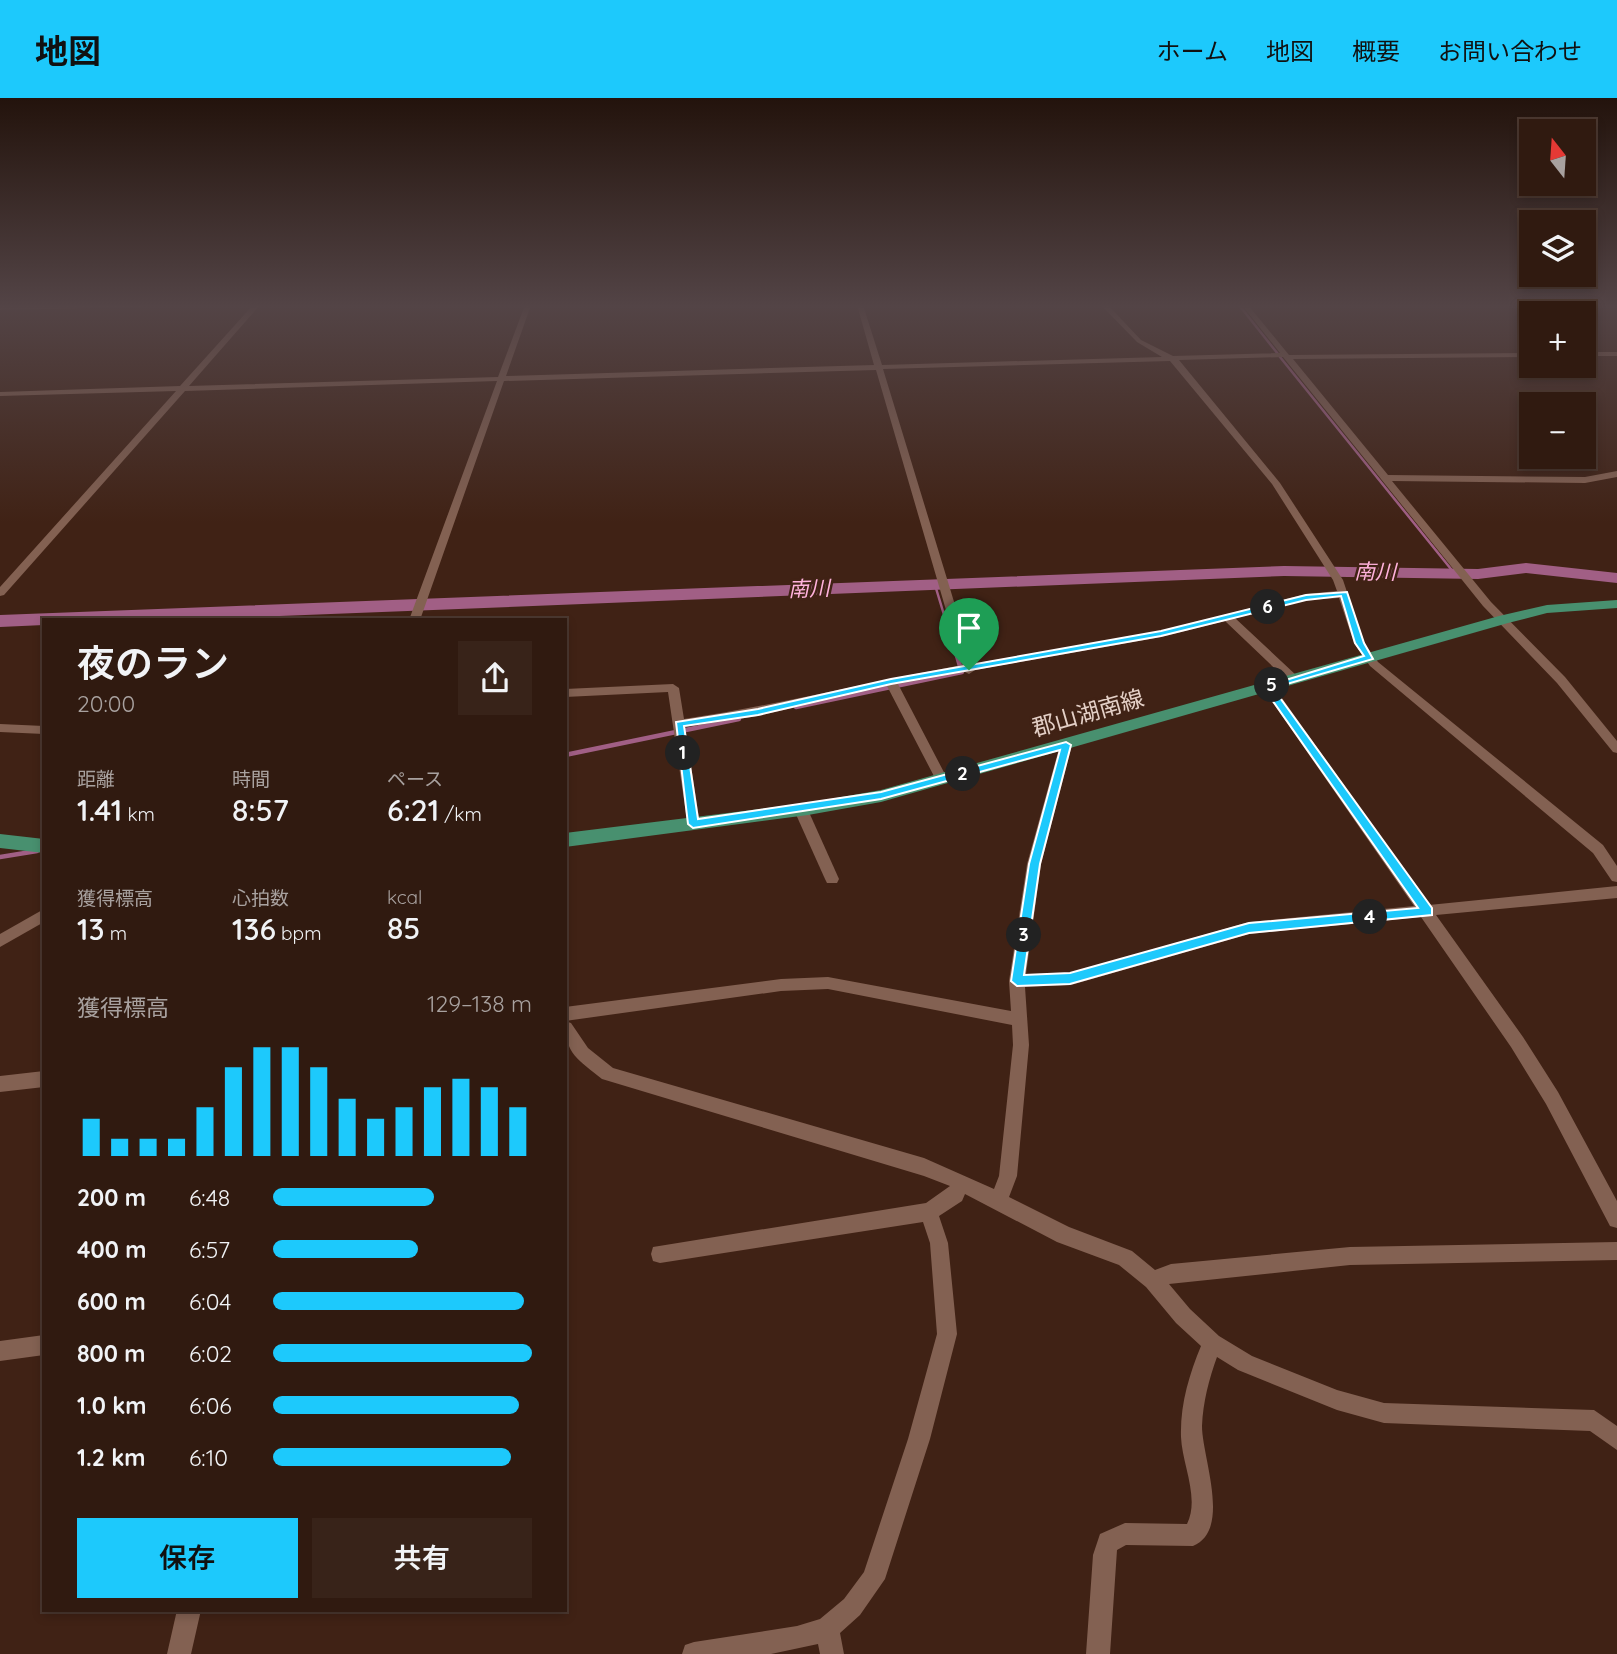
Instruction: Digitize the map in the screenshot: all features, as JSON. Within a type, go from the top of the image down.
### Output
[{"type":"main road","name":"郡山湖南線","points":[[567,840],[801,810],[881,796],[1504,619],[1547,609],[1617,604]]},
{"type":"main road","points":[[0,841],[42,846]]},
{"type":"street","points":[[0,593],[191,378]]},
{"type":"street","points":[[0,394],[583,378]]},
{"type":"street","points":[[882,378],[969,670]]},
{"type":"street","points":[[1187,378],[1276,483],[1333,570],[1344,594],[1359,643],[1369,657],[1425,708],[1598,849],[1617,877]]},
{"type":"street","points":[[1305,378],[1487,604],[1561,680],[1617,748]]},
{"type":"street","points":[[416,615],[501,380]]},
{"type":"street","points":[[1388,478],[1585,480],[1617,474]]},
{"type":"street","points":[[679,724],[758,712],[891,681],[969,670],[1161,634],[1306,597],[1344,594]]},
{"type":"street","points":[[1228,618],[1293,679]]},
{"type":"street","points":[[891,681],[942,780]]},
{"type":"street","points":[[1268,687],[1427,912],[1552,1098],[1617,1219]]},
{"type":"street","points":[[567,693],[673,688],[693,824]]},
{"type":"street","points":[[0,728],[42,730]]},
{"type":"street","points":[[999,1199],[1008,1176],[1021,1020],[1017,981],[1034,864],[1066,745]]},
{"type":"street","points":[[801,810],[832,879]]},
{"type":"street","points":[[1017,981],[1070,979],[1249,928],[1617,892]]},
{"type":"street","points":[[0,941],[42,916]]},
{"type":"street","points":[[567,1014],[781,985],[817,983],[1021,1020]]},
{"type":"street","points":[[567,1031],[582,1053],[608,1074],[906,1161],[999,1199],[1064,1235],[1117,1254],[1153,1280],[1183,1317],[1212,1343],[1245,1363],[1336,1401],[1384,1413],[1594,1421],[1617,1439]]},
{"type":"street","points":[[0,1084],[42,1079]]},
{"type":"street","points":[[660,1254],[929,1212],[956,1195],[961,1182]]},
{"type":"street","points":[[694,1654],[797,1638],[827,1629],[852,1607],[873,1579],[919,1439],[946,1341],[947,1319],[939,1243],[929,1212]]},
{"type":"street","points":[[1153,1280],[1171,1274],[1350,1256],[1617,1251]]},
{"type":"street","points":[[1098,1654],[1104,1555],[1108,1542],[1125,1534],[1194,1535],[1203,1519],[1192,1440],[1194,1394],[1212,1343]]},
{"type":"street","points":[[0,1351],[42,1345]]},
{"type":"street","points":[[179,1654],[189,1612]]},
{"type":"street","points":[[827,1629],[832,1654]]},
{"type":"waterway","points":[[1297,378],[1455,574]]},
{"type":"waterway","name":"南川","points":[[77,618],[1284,571],[1478,574],[1526,568],[1617,578]]},
{"type":"waterway","points":[[935,585],[955,651]]},
{"type":"waterway","name":"南川","points":[[0,621],[42,619]]},
{"type":"waterway","points":[[955,649],[960,666]]},
{"type":"waterway","points":[[796,707],[962,672]]},
{"type":"waterway","points":[[567,755],[739,719]]},
{"type":"waterway","points":[[0,857],[37,851]]},
{"type":"route","points":[[1344,594],[1359,643],[1369,657],[1268,687],[1427,912],[1249,928],[1070,979],[1017,981],[1034,864],[1066,745],[881,796],[808,809],[693,824],[679,724],[758,712],[891,681],[969,670],[1064,650],[1161,634],[1306,597],[1344,594]]}]
